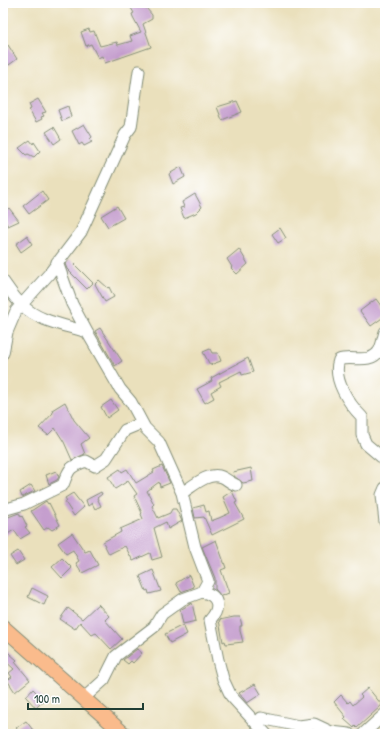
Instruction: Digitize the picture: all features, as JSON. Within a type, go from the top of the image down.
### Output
[{"type":"main road","points":[[4,630],[124,734]]},
{"type":"street","points":[[3,353],[7,332],[20,305],[49,274],[81,232],[125,136],[131,127],[139,70]]},
{"type":"street","points":[[58,262],[60,273],[72,304],[87,332],[120,389],[131,402],[142,423],[159,442],[182,493],[195,547],[208,581],[202,592]]},
{"type":"street","points":[[3,281],[20,305],[42,319],[87,332]]},
{"type":"street","points":[[385,332],[378,351],[372,357],[364,359],[344,358],[339,360],[336,368],[351,407],[362,417],[362,435],[366,444],[385,460]]},
{"type":"street","points":[[3,510],[24,504],[63,485],[66,473],[72,467],[86,461],[95,466],[100,465],[113,451],[125,430],[142,423]]},
{"type":"street","points":[[182,493],[214,476],[224,478],[236,485]]},
{"type":"street","points":[[385,488],[382,495],[385,522]]},
{"type":"street","points":[[84,698],[104,680],[116,656],[154,627],[162,614],[183,599],[202,592],[210,594],[216,598],[218,605],[216,614],[210,620],[223,679],[231,696],[266,734]]},
{"type":"street","points":[[363,734],[385,714]]},
{"type":"street","points":[[260,726],[299,726],[314,724],[331,732],[348,734]]},
{"type":"building","points":[[128,3],[142,3],[152,15],[152,19],[143,24],[151,47],[105,63],[102,56],[98,58],[91,44],[86,46],[81,32],[89,29],[90,32],[94,31],[100,46],[117,42],[118,45],[132,41],[130,36],[141,32],[133,17],[132,14],[134,13]]},
{"type":"building","points":[[8,45],[17,59],[9,65],[3,57],[3,49]]},
{"type":"building","points":[[38,99],[46,112],[42,113],[44,116],[41,117],[42,119],[36,122],[29,110],[31,109],[29,104]]},
{"type":"building","points":[[237,101],[242,112],[222,120],[217,107]]},
{"type":"building","points":[[68,106],[71,117],[62,121],[58,110]]},
{"type":"building","points":[[84,124],[92,137],[90,139],[92,142],[84,146],[82,143],[79,145],[72,131]]},
{"type":"building","points":[[54,127],[61,139],[54,144],[46,132]]},
{"type":"building","points":[[30,140],[33,144],[34,142],[40,151],[34,157],[28,154],[26,155],[19,148]]},
{"type":"building","points":[[181,167],[185,177],[173,184],[169,174]]},
{"type":"building","points":[[42,191],[48,200],[29,214],[23,206]]},
{"type":"building","points":[[195,194],[202,207],[196,213],[184,218],[180,208],[184,207],[182,202]]},
{"type":"building","points":[[117,206],[124,218],[108,227],[101,216]]},
{"type":"building","points":[[9,208],[19,221],[8,226],[3,218],[3,212]]},
{"type":"building","points":[[280,228],[286,238],[278,243],[272,234]]},
{"type":"building","points":[[27,236],[32,244],[21,252],[16,244]]},
{"type":"building","points":[[239,249],[248,264],[237,274],[231,268],[232,267],[227,259]]},
{"type":"building","points":[[70,260],[93,283],[87,289],[67,269],[65,264]]},
{"type":"building","points":[[99,280],[108,288],[109,287],[114,297],[105,302],[95,284]]},
{"type":"building","points":[[376,299],[385,311],[385,316],[371,326],[360,311]]},
{"type":"building","points":[[100,328],[122,361],[115,366],[95,331]]},
{"type":"building","points":[[210,349],[212,353],[218,353],[221,361],[210,365],[203,352]]},
{"type":"building","points":[[248,358],[253,372],[242,375],[241,371],[219,382],[221,386],[211,392],[214,398],[205,403],[197,389],[212,381],[211,378]]},
{"type":"building","points":[[111,400],[118,410],[107,418],[101,407]]},
{"type":"building","points":[[65,402],[74,420],[89,438],[81,444],[85,454],[72,460],[64,442],[55,428],[48,435],[39,428],[53,413],[52,410]]},
{"type":"building","points":[[162,466],[170,483],[160,487],[159,482],[147,491],[154,504],[152,506],[158,518],[170,513],[172,509],[176,509],[182,521],[168,529],[166,522],[154,528],[162,557],[152,560],[150,553],[133,561],[125,546],[109,554],[103,542],[121,532],[120,529],[143,519],[142,513],[134,496],[137,494],[128,481],[115,489],[108,477],[120,469],[122,472],[127,469],[136,483],[154,472],[153,470]]},
{"type":"building","points":[[251,468],[253,481],[243,483],[234,476],[233,472]]},
{"type":"building","points":[[56,471],[59,477],[57,480],[49,484],[46,475]]},
{"type":"building","points":[[31,485],[35,491],[22,497],[20,492]]},
{"type":"building","points":[[232,491],[237,502],[235,503],[244,519],[212,535],[204,517],[195,518],[193,508],[204,505],[206,512],[209,511],[211,521],[219,518],[230,513],[223,497]]},
{"type":"building","points":[[101,492],[102,494],[97,498],[101,506],[95,509],[92,503],[88,506],[86,500]]},
{"type":"building","points":[[73,493],[84,507],[74,516],[65,502],[67,501],[65,498]]},
{"type":"building","points":[[46,501],[48,504],[49,503],[60,525],[52,530],[48,527],[44,530],[31,511]]},
{"type":"building","points":[[19,513],[27,526],[25,527],[30,533],[20,539],[14,530],[3,537],[3,519]]},
{"type":"building","points":[[72,533],[85,552],[90,550],[98,565],[82,573],[76,563],[79,561],[73,550],[66,554],[58,543]]},
{"type":"building","points":[[216,540],[226,568],[221,570],[229,593],[221,596],[215,589],[215,578],[202,547]]},
{"type":"building","points":[[18,551],[24,560],[16,565],[10,556]]},
{"type":"building","points":[[62,558],[72,568],[62,578],[52,567]]},
{"type":"building","points":[[153,570],[161,591],[149,594],[148,590],[146,591],[140,576]]},
{"type":"building","points":[[189,575],[194,587],[181,592],[176,583]]},
{"type":"building","points":[[32,588],[48,596],[44,605],[28,597]]},
{"type":"building","points":[[192,603],[196,621],[183,624],[180,610]]},
{"type":"building","points":[[98,604],[109,616],[105,620],[122,639],[111,649],[96,633],[92,635],[80,622],[75,629],[60,619],[68,608],[82,619]]},
{"type":"building","points":[[240,617],[242,626],[240,626],[240,631],[243,642],[226,644],[225,641],[223,642],[219,620]]},
{"type":"building","points":[[183,625],[187,634],[170,643],[165,634]]},
{"type":"building","points":[[3,648],[17,660],[15,662],[30,680],[15,692],[7,680],[12,677],[9,673],[14,669],[3,659]]},
{"type":"building","points":[[137,649],[142,653],[133,663],[131,661],[128,664],[123,660]]},
{"type":"building","points":[[255,684],[261,694],[247,703],[239,693]]},
{"type":"building","points":[[368,688],[382,705],[357,728],[355,726],[354,728],[344,719],[346,717],[334,702],[341,695],[348,703],[350,701],[353,705],[362,697],[360,695]]},
{"type":"building","points":[[33,689],[44,700],[36,708],[26,697]]},
{"type":"building","points":[[26,721],[36,734],[21,734],[16,728]]}]
